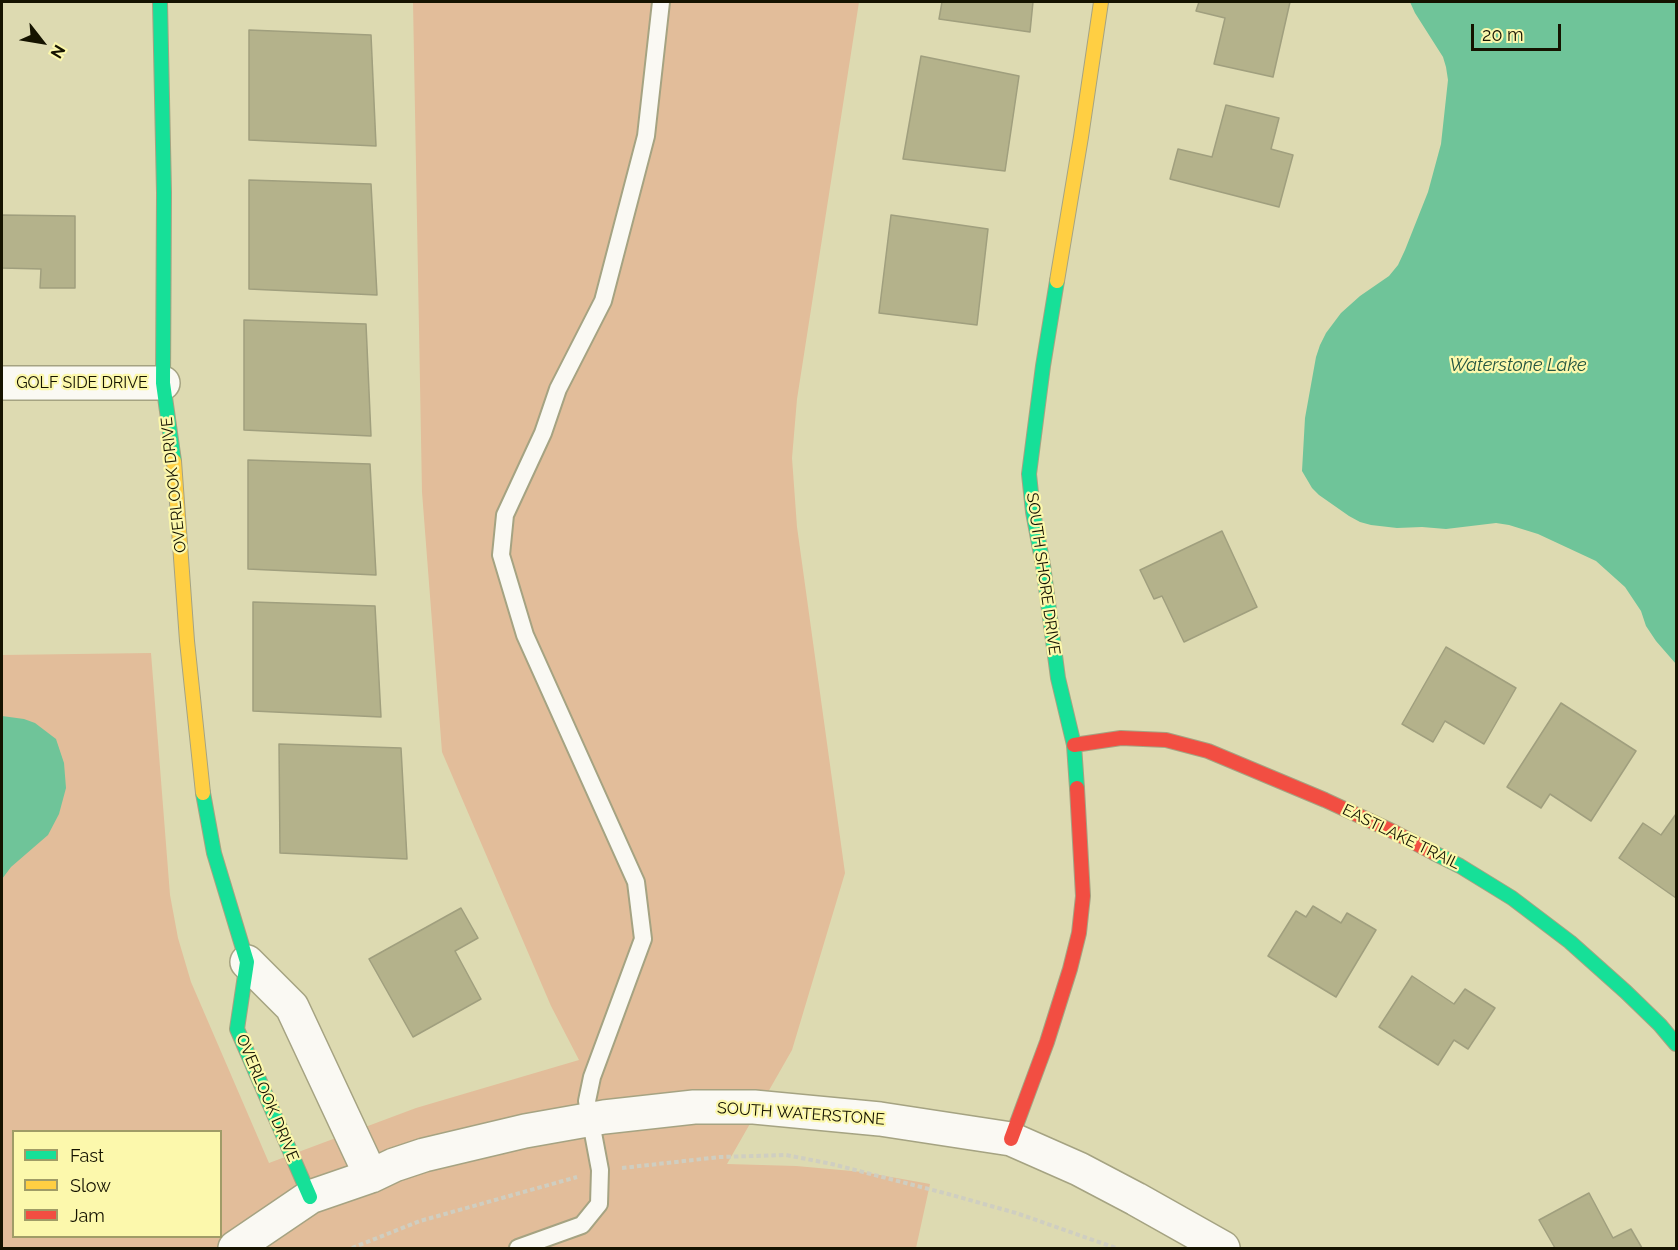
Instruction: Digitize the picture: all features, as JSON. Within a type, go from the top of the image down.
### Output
[{"type":"street","name":"OVERLOOK DRIVE","points":[[160,2],[164,193],[163,383],[176,472],[187,641],[201,783],[214,853],[248,962],[237,1029],[309,1197]]},
{"type":"street","name":"SOUTH SHORE DRIVE","points":[[1011,1139],[1070,969],[1079,933],[1083,896],[1074,745],[1058,678],[1029,474],[1043,366],[1101,2]]},
{"type":"street","name":"GOLF SIDE DRIVE","points":[[2,383],[163,383]]},
{"type":"street","name":"EASTLAKE TRAIL","points":[[1074,745],[1121,738],[1166,740],[1208,751],[1392,831],[1460,866],[1512,898],[1570,942],[1626,992],[1677,1044]]},
{"type":"street","name":"OVERLOOK DRIVE","points":[[248,962],[292,1007],[371,1176]]},
{"type":"street","name":"SOUTH WATERSTONE","points":[[235,1248],[309,1197],[424,1155],[525,1131],[590,1119],[694,1107],[754,1107],[880,1119],[1011,1139],[1089,1174],[1222,1248]]},
{"type":"lane","points":[[518,1248],[582,1224],[599,1204],[600,1170],[587,1101],[592,1077],[643,939],[636,882],[525,635],[501,555],[505,515],[543,433],[558,389],[603,302],[646,136],[661,2]]},
{"type":"path","points":[[352,1248],[420,1221],[600,1170],[720,1156],[786,1155],[832,1164],[994,1207],[1116,1248]]},
{"type":"shaded area","points":[[413,2],[859,2],[797,399],[792,458],[797,527],[845,873],[792,1050],[727,1164],[796,1166],[863,1172],[930,1184],[916,1248],[2,1248],[2,655],[151,653],[170,895],[178,938],[191,982],[269,1163],[416,1108],[579,1060],[551,1006],[442,752],[422,492]]},
{"type":"water","name":"Waterstone Lake","points":[[1410,2],[1676,2],[1676,664],[1646,626],[1641,611],[1625,587],[1596,561],[1538,534],[1509,525],[1496,523],[1446,529],[1397,528],[1360,522],[1319,495],[1302,471],[1305,418],[1320,345],[1341,313],[1360,296],[1389,276],[1398,265],[1428,192],[1441,144],[1448,80],[1446,67],[1443,57]]},
{"type":"water","points":[[2,716],[35,723],[56,739],[64,763],[66,788],[59,814],[48,835],[11,867],[2,879]]},
{"type":"building","points":[[942,2],[1033,2],[1030,32],[939,19]]},
{"type":"building","points":[[1199,2],[1290,2],[1273,77],[1214,64],[1225,18],[1196,11]]},
{"type":"building","points":[[249,30],[371,35],[376,146],[249,140]]},
{"type":"building","points":[[921,56],[1019,76],[1005,171],[903,159]]},
{"type":"building","points":[[1226,105],[1279,118],[1271,149],[1293,155],[1279,207],[1170,179],[1178,149],[1212,157]]},
{"type":"building","points":[[249,180],[371,184],[377,295],[249,289]]},
{"type":"building","points":[[2,215],[75,216],[75,288],[40,288],[41,269],[2,268]]},
{"type":"building","points":[[891,215],[988,229],[977,325],[879,313]]},
{"type":"building","points":[[244,320],[366,324],[371,436],[244,430]]},
{"type":"building","points":[[248,460],[370,464],[376,575],[248,569]]},
{"type":"building","points":[[1222,531],[1257,607],[1184,642],[1162,596],[1154,599],[1140,570]]},
{"type":"building","points":[[253,602],[375,606],[381,717],[253,711]]},
{"type":"building","points":[[1446,647],[1516,688],[1484,744],[1445,721],[1433,742],[1402,724]]},
{"type":"building","points":[[1561,703],[1636,751],[1591,821],[1550,794],[1541,808],[1507,787]]},
{"type":"building","points":[[279,744],[401,748],[407,859],[280,853]]},
{"type":"building","points":[[1676,814],[1676,898],[1619,858],[1643,823],[1661,835]]},
{"type":"building","points":[[1313,906],[1341,923],[1347,913],[1376,930],[1336,997],[1268,956],[1296,911],[1306,917]]},
{"type":"building","points":[[461,908],[478,938],[455,951],[481,999],[413,1037],[369,959]]},
{"type":"building","points":[[1412,976],[1454,1004],[1465,989],[1495,1008],[1468,1049],[1454,1040],[1438,1065],[1379,1027]]},
{"type":"building","points":[[1589,1193],[1613,1238],[1631,1229],[1642,1248],[1555,1248],[1539,1220]]},
{"type":"traffic: fast","points":[[160,2],[164,193],[163,383],[174,461]]},
{"type":"traffic: fast","points":[[1057,281],[1029,474],[1058,678],[1074,745],[1077,788]]},
{"type":"traffic: fast","points":[[203,793],[214,853],[247,962],[237,1029],[310,1197]]},
{"type":"traffic: fast","points":[[1434,853],[1512,898],[1570,942],[1626,992],[1676,1044]]},
{"type":"traffic: slow","points":[[1057,281],[1101,2]]},
{"type":"traffic: slow","points":[[174,461],[187,641],[203,793]]},
{"type":"traffic: jam","points":[[1074,745],[1121,738],[1166,740],[1208,751],[1325,800],[1434,853]]},
{"type":"traffic: jam","points":[[1011,1139],[1047,1042],[1079,933],[1083,896],[1077,788]]}]
